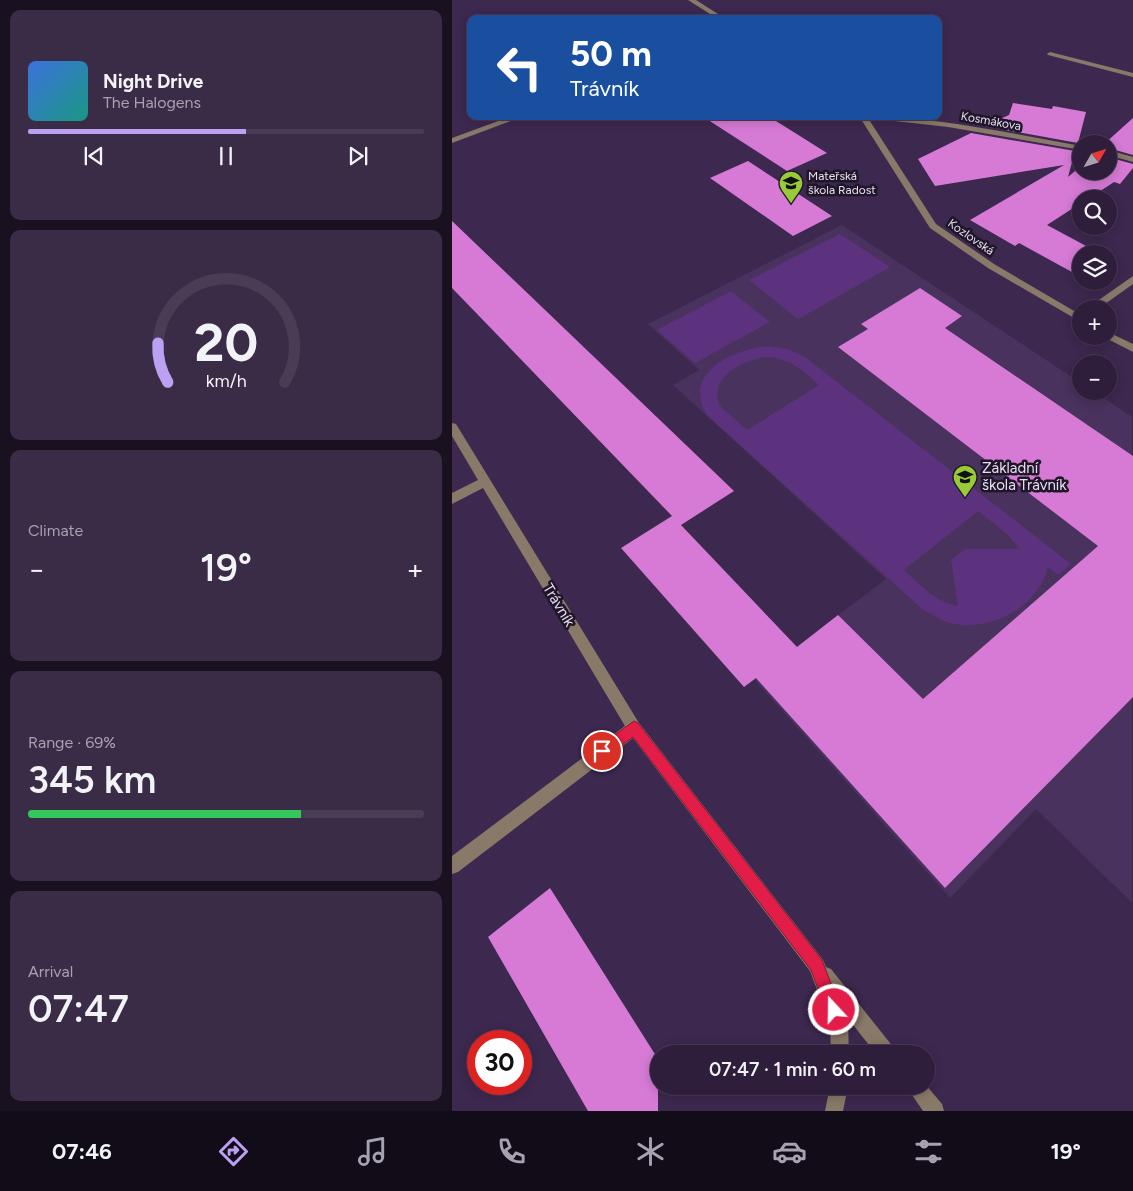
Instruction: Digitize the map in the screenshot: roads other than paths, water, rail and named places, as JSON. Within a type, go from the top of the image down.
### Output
[{"type":"street","points":[[691,0],[716,15]]},
{"type":"street","points":[[1050,54],[1132,75]]},
{"type":"street","points":[[452,141],[509,120]]},
{"type":"street","name":"Kozlovská","points":[[867,120],[933,226],[991,266],[1072,313]]},
{"type":"street","name":"Kosmákova","points":[[902,120],[948,125],[1072,146]]},
{"type":"street","points":[[1117,155],[1132,160]]},
{"type":"street","points":[[1103,300],[1132,279]]},
{"type":"street","points":[[1117,340],[1132,349]]},
{"type":"street","name":"Trávník","points":[[452,427],[634,728],[817,966],[839,1024],[840,1045]]},
{"type":"street","points":[[452,499],[484,482]]},
{"type":"street","points":[[452,866],[634,728]]},
{"type":"street","points":[[817,966],[881,1045]]},
{"type":"street","points":[[834,1111],[837,1095]]},
{"type":"street","points":[[922,1095],[935,1111]]},
{"type":"place","name":"Mateřská škola Radost","points":[[791,204]]},
{"type":"place","name":"Základní škola Trávník","points":[[965,498]]}]
